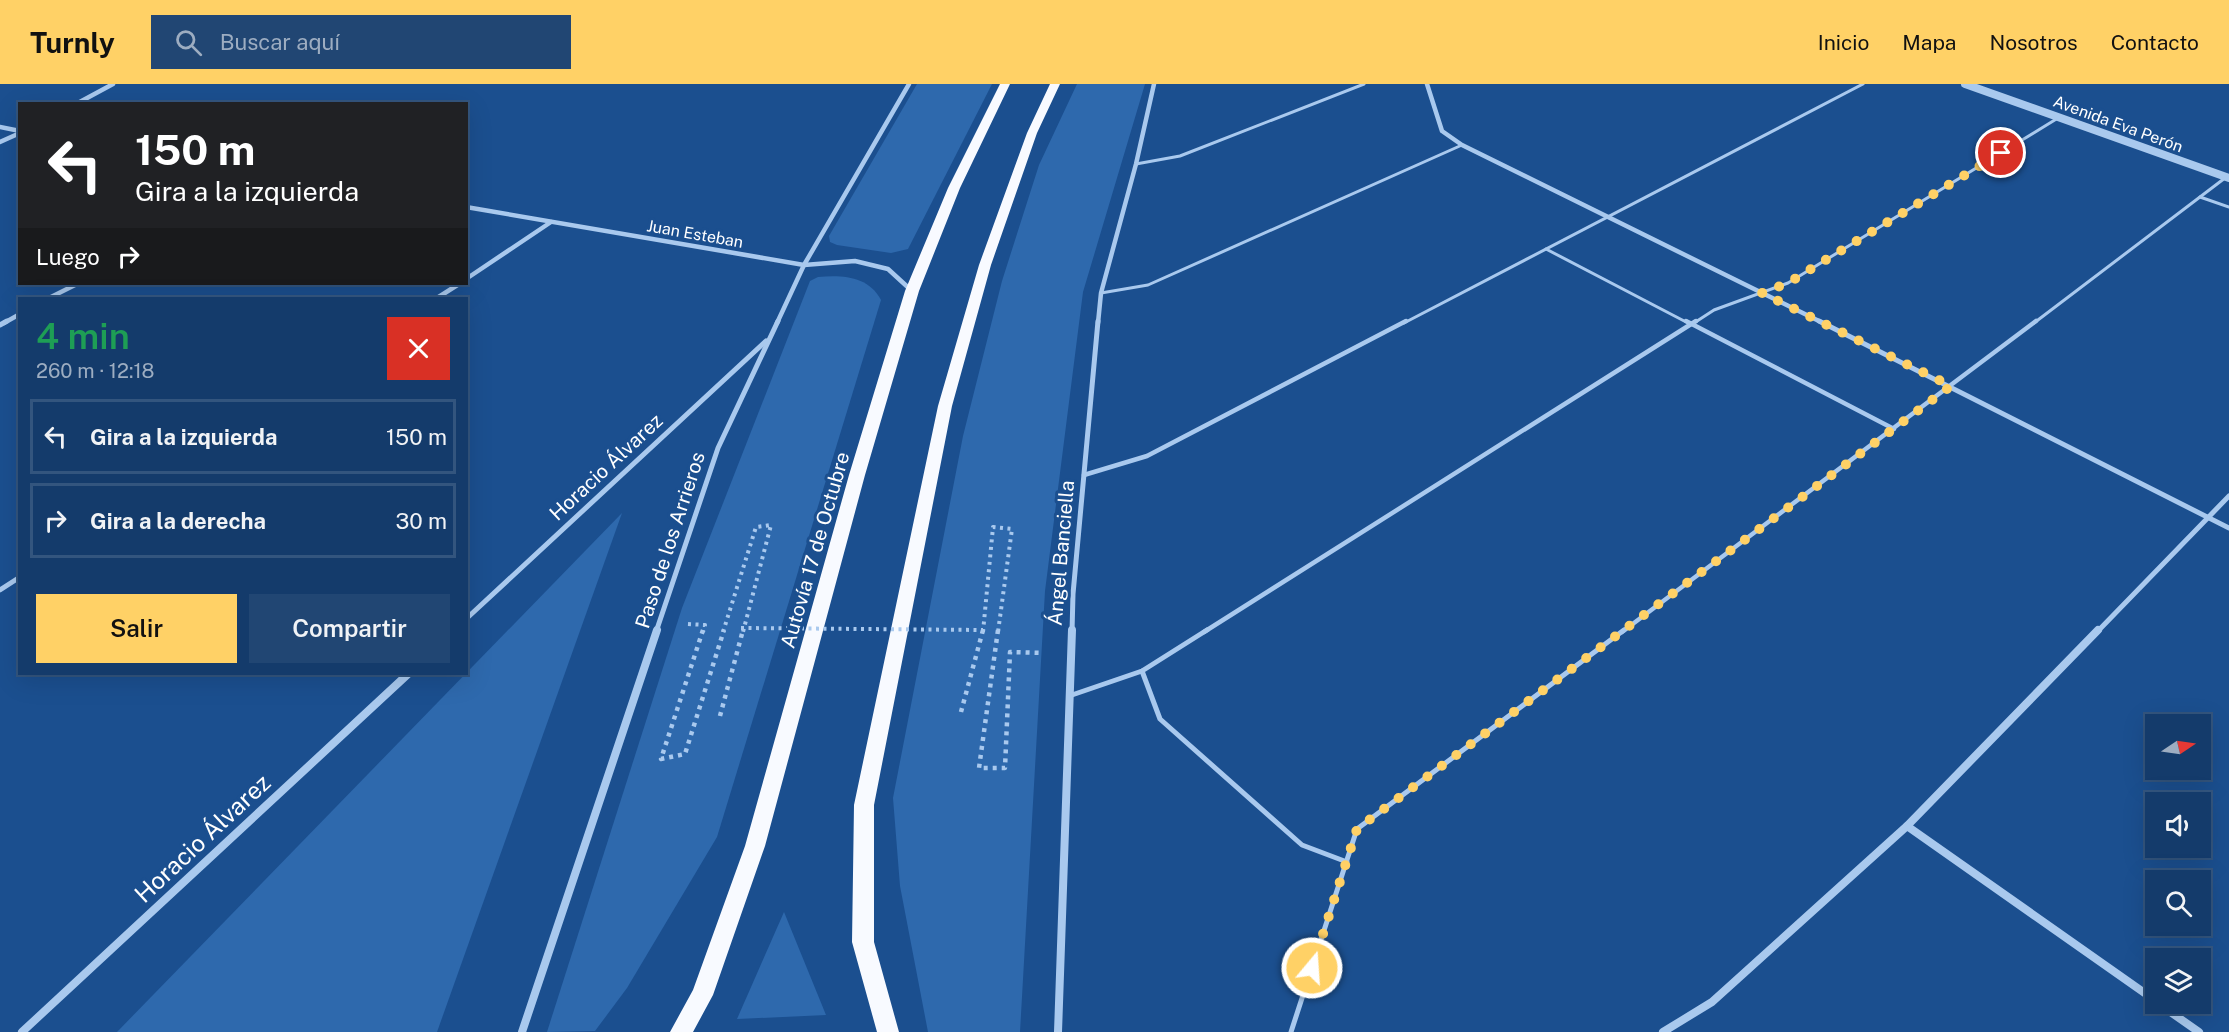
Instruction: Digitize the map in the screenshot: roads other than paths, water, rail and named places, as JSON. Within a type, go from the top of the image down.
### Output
[{"type":"highway","name":"Autovía 17 de Octubre","points":[[681,1032],[702,995],[755,846],[912,291],[954,188],[1005,84]]},
{"type":"highway","points":[[888,1032],[863,942],[864,805],[945,406],[985,265],[1032,133],[1055,84]]},
{"type":"street","points":[[80,102],[113,84]]},
{"type":"street","name":"Paso de los Arrieros","points":[[522,1032],[718,448],[804,266],[909,84]]},
{"type":"street","name":"Ángel Banciella","points":[[1058,1032],[1072,594],[1101,293],[1136,164],[1154,84]]},
{"type":"street","points":[[1427,84],[1442,130],[1462,145],[1951,386],[2229,528]]},
{"type":"street","name":"Avenida Eva Perón","points":[[1965,84],[2228,178]]},
{"type":"street","points":[[0,127],[18,132]]},
{"type":"street","points":[[0,142],[18,133]]},
{"type":"street","name":"Juan Esteban","points":[[468,207],[804,266],[855,261],[888,269],[912,291]]},
{"type":"street","points":[[468,278],[551,222]]},
{"type":"street","points":[[51,297],[75,285]]},
{"type":"street","points":[[438,297],[457,285]]},
{"type":"street","points":[[0,325],[18,315]]},
{"type":"street","name":"Horacio Álvarez","points":[[468,617],[769,338]]},
{"type":"street","points":[[1663,1032],[1712,1002],[1907,826],[2229,496]]},
{"type":"street","points":[[0,590],[18,577]]},
{"type":"street","name":"Horacio Álvarez","points":[[22,1032],[407,675]]},
{"type":"street","points":[[1907,826],[2145,994]]},
{"type":"street","points":[[2174,1014],[2199,1032]]},
{"type":"lane","points":[[1136,164],[1180,156],[1364,84]]},
{"type":"lane","points":[[1084,475],[1147,456],[1863,84]]},
{"type":"lane","points":[[1069,696],[1142,671],[1714,310],[1788,283],[2059,117]]},
{"type":"lane","points":[[1101,293],[1148,285],[1462,145]]},
{"type":"lane","points":[[1291,1032],[1357,829],[2228,178]]},
{"type":"lane","points":[[2200,197],[2229,207]]},
{"type":"lane","points":[[1546,249],[1894,429]]},
{"type":"lane","points":[[1142,671],[1160,719],[1302,845],[1347,862]]}]
